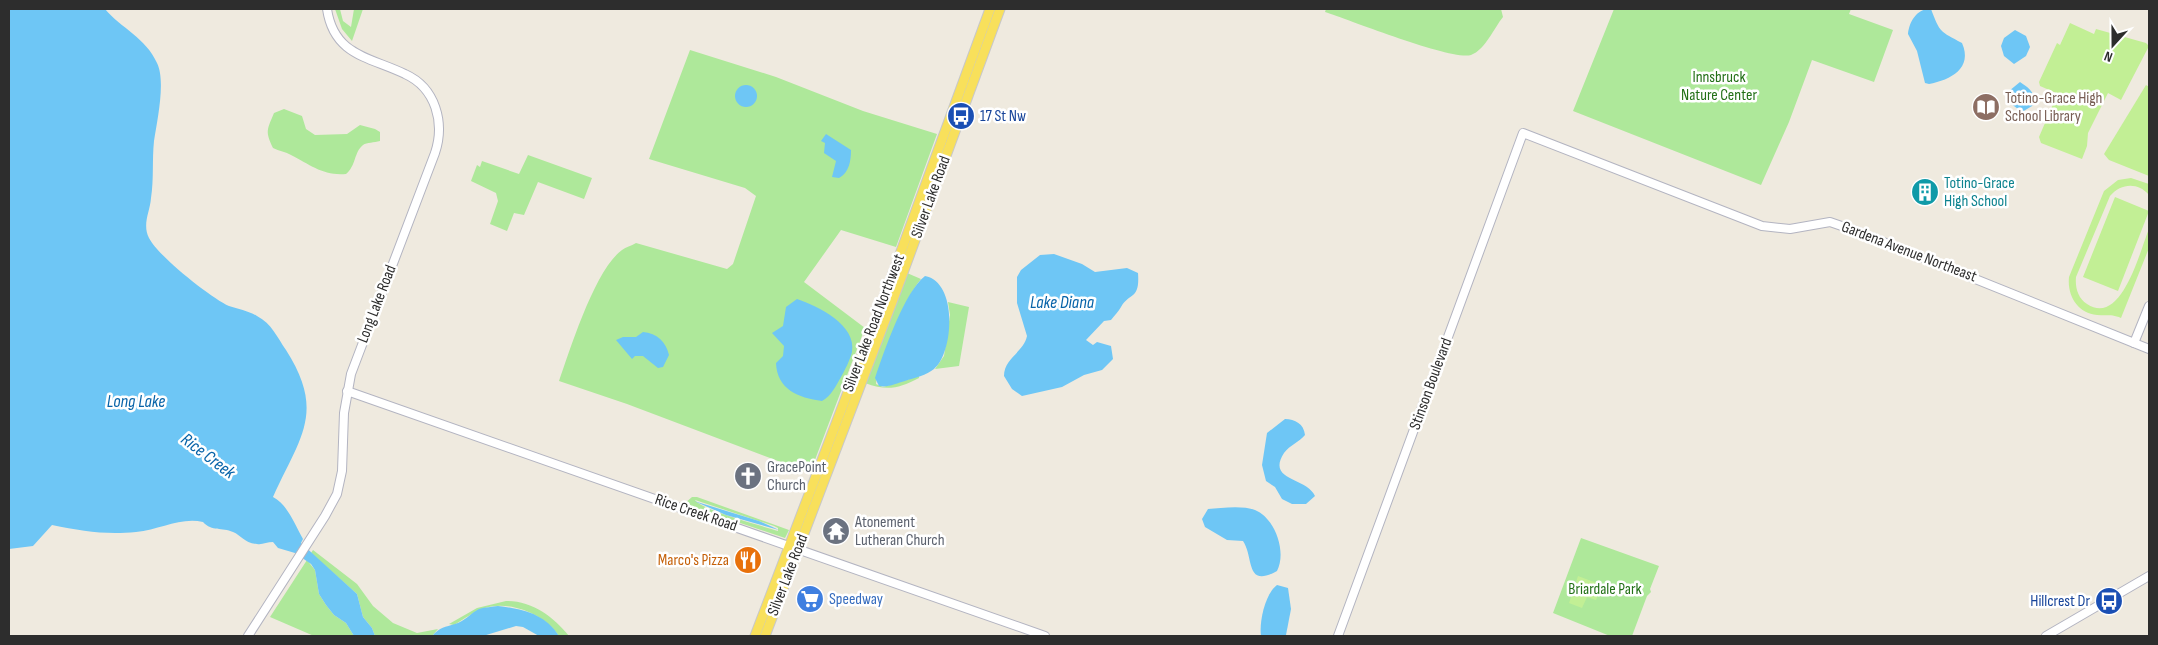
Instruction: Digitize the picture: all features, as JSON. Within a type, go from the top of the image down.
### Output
[{"type":"main road","name":"Silver Lake Road Northwest","points":[[756,636],[990,9]]},
{"type":"main road","name":"Silver Lake Road","points":[[765,636],[1000,9]]},
{"type":"street","name":"Long Lake Road","points":[[248,636],[333,503],[340,484],[347,390],[357,358],[435,153],[440,128],[434,104],[423,87],[406,74],[351,51],[334,32],[327,9]]},
{"type":"street","name":"Gardena Avenue Northeast","points":[[1523,133],[1762,226],[1790,229],[1830,222],[1856,230],[2149,349]]},
{"type":"street","name":"Stinson Boulevard","points":[[1338,636],[1523,133]]},
{"type":"street","points":[[2134,343],[2149,306]]},
{"type":"street","name":"Rice Creek Road","points":[[347,390],[1044,636]]},
{"type":"street","points":[[2046,636],[2149,576]]},
{"type":"green space","points":[[335,9],[340,9],[343,21],[351,27],[354,9],[363,9],[352,41],[342,29]]},
{"type":"green space","points":[[1326,9],[1501,9],[1503,17],[1481,48],[1471,55],[1460,55],[1400,39],[1325,12]]},
{"type":"green space","name":"Innsbruck Nature Center","points":[[1614,9],[1851,9],[1849,14],[1893,30],[1874,82],[1812,60],[1789,122],[1761,185],[1573,111]]},
{"type":"green space","points":[[2070,23],[2094,34],[2096,29],[2146,43],[2149,46],[2121,100],[2108,93],[2088,133],[2087,146],[2082,159],[2041,143],[2039,137],[2057,95],[2063,96],[2040,86],[2039,82],[2057,43],[2060,45]]},
{"type":"green space","points":[[690,50],[776,77],[863,111],[937,134],[896,247],[841,230],[804,282],[865,328],[810,473],[627,404],[559,381],[584,311],[593,292],[612,260],[624,249],[636,243],[727,269],[733,264],[756,196],[745,188],[649,159]]},
{"type":"green space","points":[[2146,85],[2149,87],[2149,176],[2109,160],[2104,154]]},
{"type":"green space","points":[[284,109],[302,116],[306,129],[315,135],[347,134],[360,125],[380,132],[380,141],[363,145],[358,151],[352,167],[346,174],[324,172],[273,148],[268,134],[268,127],[274,113]]},
{"type":"green space","points":[[528,155],[592,178],[584,199],[538,182],[524,215],[514,213],[507,231],[490,224],[498,201],[496,193],[471,181],[477,165],[480,167],[482,161],[519,174]]},
{"type":"green space","points":[[2131,178],[2149,184],[2149,195],[2140,188],[2130,186],[2119,189],[2110,196],[2076,277],[2076,285],[2081,299],[2087,304],[2099,308],[2110,305],[2120,296],[2128,283],[2149,229],[2149,248],[2121,318],[2090,314],[2079,307],[2072,297],[2069,277],[2104,191],[2118,180]]},
{"type":"green space","points":[[2115,197],[2149,211],[2118,291],[2083,277]]},
{"type":"green space","points":[[907,273],[921,279],[901,313],[877,374],[876,384],[883,387],[919,376],[919,378],[905,385],[892,388],[880,387],[865,383]]},
{"type":"green space","points":[[948,302],[969,307],[959,366],[935,369],[944,356],[950,315]]},
{"type":"green space","points":[[692,497],[697,497],[789,530],[785,538],[684,504]],"holes":[[[695,500],[778,528],[778,531],[720,513]]]},
{"type":"green space","name":"Briardale Park","points":[[1581,538],[1659,566],[1650,589],[1651,592],[1647,596],[1632,636],[1610,636],[1553,613]]},
{"type":"green space","points":[[313,550],[357,584],[373,606],[393,623],[417,633],[438,629],[432,636],[375,636],[372,628],[363,617],[357,594],[311,553]]},
{"type":"green space","points":[[307,560],[315,570],[319,594],[334,615],[346,623],[354,636],[314,636],[270,617]]},
{"type":"green space","points":[[1578,576],[1602,585],[1596,600],[1587,597],[1582,608],[1569,603]]},
{"type":"green space","points":[[506,601],[524,603],[541,611],[556,622],[569,636],[559,636],[553,628],[536,616],[526,611],[506,606],[485,608],[454,625],[449,624],[477,608]]},
{"type":"water","name":"Long Lake","points":[[9,9],[105,9],[140,40],[152,54],[160,71],[161,90],[154,141],[152,191],[146,223],[147,233],[154,246],[163,255],[210,295],[229,306],[251,313],[267,323],[286,350],[298,372],[305,391],[307,408],[305,425],[300,441],[273,497],[283,505],[291,516],[303,539],[301,543],[357,594],[363,617],[372,628],[375,636],[354,636],[346,623],[334,615],[319,594],[315,570],[311,564],[295,553],[278,548],[273,542],[259,544],[246,541],[236,533],[210,527],[203,522],[178,522],[145,531],[125,533],[94,532],[52,525],[33,546],[9,549]]},
{"type":"water","points":[[1931,9],[1942,31],[1962,43],[1965,59],[1962,66],[1952,76],[1929,84],[1925,83],[1917,51],[1908,34],[1910,25],[1918,13]]},
{"type":"water","points":[[2015,30],[2026,36],[2030,47],[2026,56],[2014,64],[2004,56],[2001,46],[2004,38]]},
{"type":"water","points":[[2020,82],[2030,89],[2034,98],[2032,106],[2022,112],[2010,103],[2009,91]]},
{"type":"water","points":[[746,85],[754,88],[757,96],[754,104],[746,107],[738,104],[735,96],[738,88]]},
{"type":"water","points":[[826,134],[851,150],[849,166],[839,178],[832,177],[836,161],[824,153],[825,143],[821,141]]},
{"type":"water","name":"Lake Diana","points":[[1054,254],[1082,264],[1095,272],[1127,268],[1138,273],[1137,288],[1136,292],[1124,302],[1111,320],[1104,321],[1086,340],[1093,345],[1097,342],[1111,346],[1113,359],[1102,370],[1084,375],[1062,387],[1022,396],[1012,389],[1004,376],[1007,364],[1025,342],[1027,336],[1017,303],[1017,277],[1021,270],[1040,255]]},
{"type":"water","points":[[925,276],[936,281],[943,291],[948,304],[949,334],[941,361],[934,369],[924,375],[892,385],[879,386],[875,378],[902,308],[917,284]]},
{"type":"water","points":[[797,299],[815,306],[834,318],[848,333],[852,342],[849,362],[833,391],[822,401],[797,395],[790,391],[777,372],[776,363],[783,356],[784,346],[772,333],[783,326],[786,307]]},
{"type":"water","points":[[643,332],[657,336],[666,346],[669,355],[663,367],[658,368],[643,356],[635,356],[632,359],[616,340],[623,337],[636,337]]},
{"type":"water","points":[[1285,419],[1298,423],[1303,428],[1305,435],[1284,453],[1280,462],[1280,469],[1284,474],[1311,490],[1315,496],[1306,504],[1292,504],[1282,499],[1275,487],[1266,481],[1262,465],[1267,433]]},
{"type":"water","points":[[694,501],[759,521],[779,530],[726,515]]},
{"type":"water","points":[[1244,508],[1255,510],[1262,514],[1273,528],[1280,545],[1281,555],[1277,571],[1267,576],[1255,574],[1243,541],[1227,540],[1205,527],[1202,519],[1208,509]]},
{"type":"water","points":[[1277,585],[1288,588],[1291,609],[1286,635],[1261,636],[1261,623],[1266,601]]},
{"type":"water","points":[[498,606],[533,614],[547,622],[559,636],[539,636],[523,627],[516,626],[483,636],[432,636],[440,629],[459,623],[479,609]]},
{"type":"place","name":"Totino-Grace High School Library","points":[[1986,107]]},
{"type":"place","name":"17 St Nw","points":[[961,116]]},
{"type":"place","name":"Totino-Grace High School","points":[[1925,192]]},
{"type":"place","name":"GracePoint Church","points":[[748,476]]},
{"type":"place","name":"Atonement Lutheran Church","points":[[836,531]]},
{"type":"place","name":"Marco's Pizza","points":[[748,560]]},
{"type":"place","name":"Speedway","points":[[810,599]]},
{"type":"place","name":"Hillcrest Dr","points":[[2109,601]]},
{"type":"water label","name":"Rice Creek","points":[[208,456]]}]
